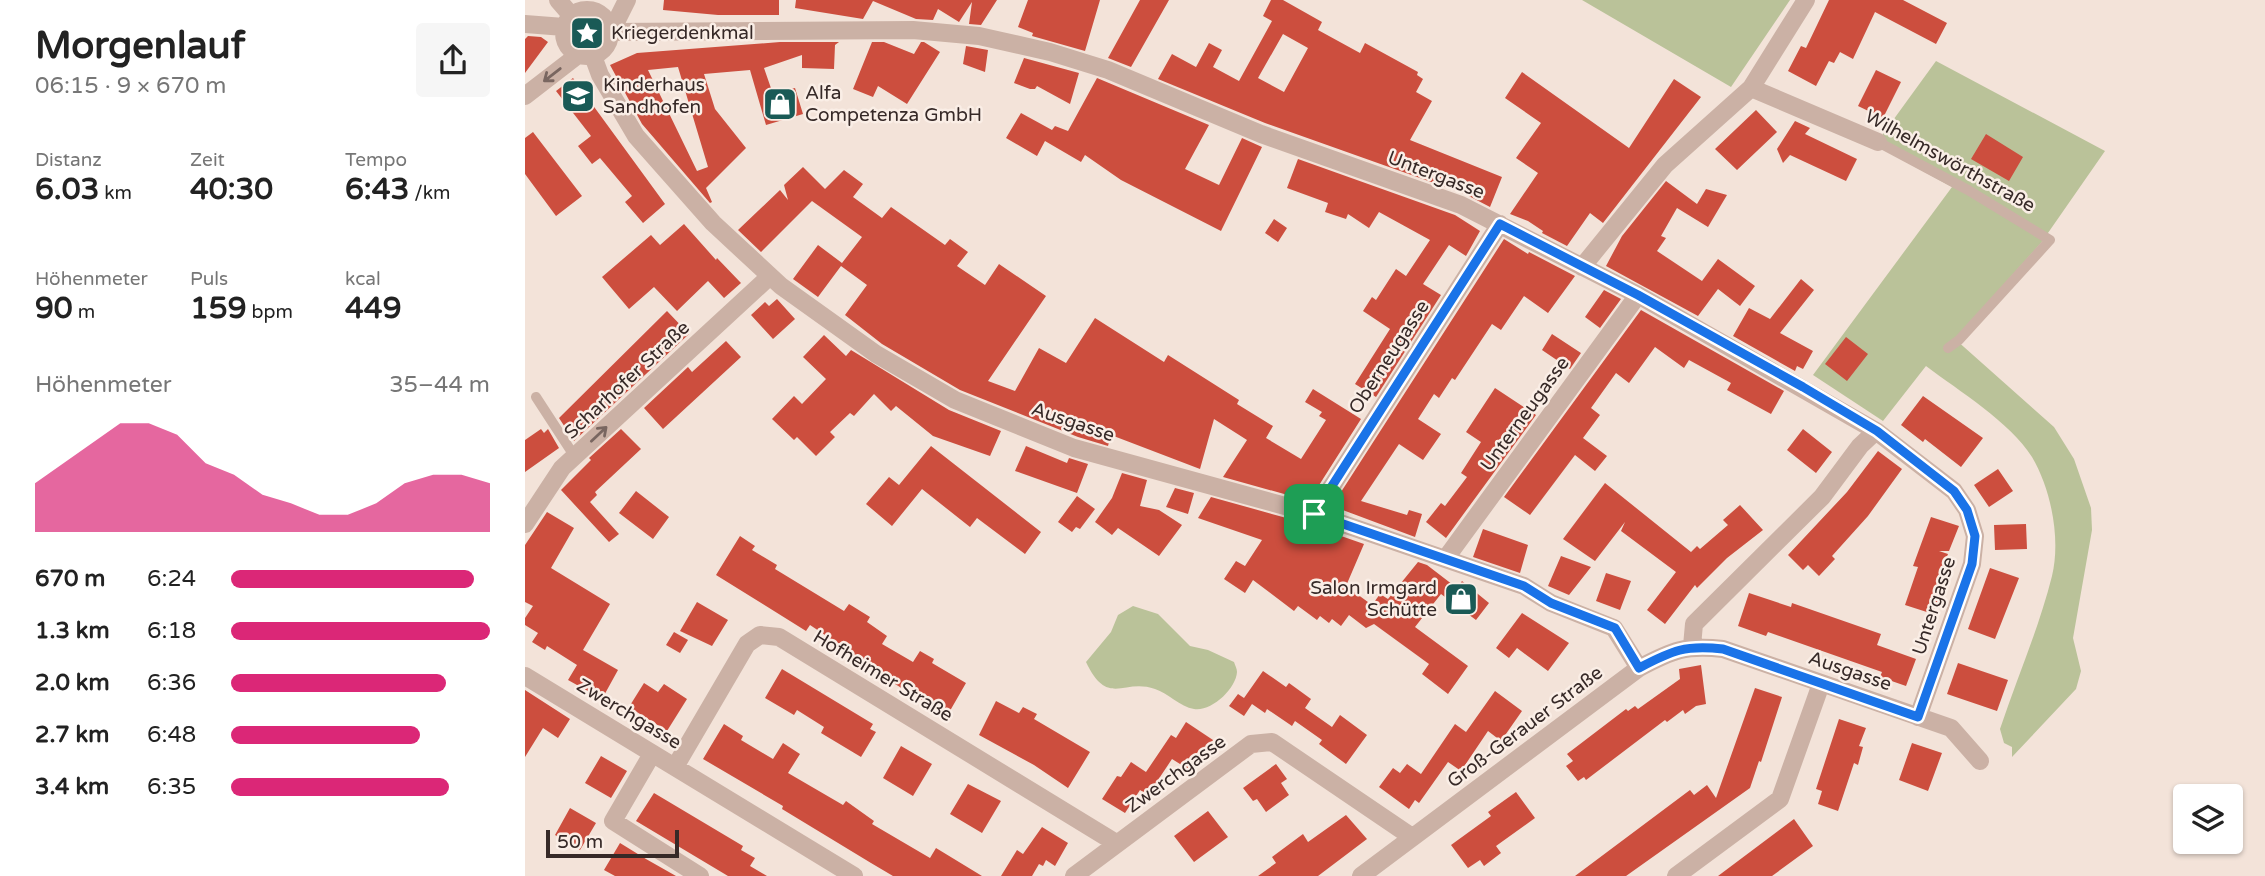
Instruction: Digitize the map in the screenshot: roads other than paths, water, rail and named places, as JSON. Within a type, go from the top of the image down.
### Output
[{"type":"street","points":[[558,0],[568,21],[565,40],[586,55]]},
{"type":"street","points":[[525,96],[586,55],[606,47],[627,0]]},
{"type":"street","points":[[1582,267],[1665,165],[1751,88],[1806,0]]},
{"type":"street","points":[[525,24],[568,21],[583,9],[597,11],[607,19],[611,33]]},
{"type":"street","name":"Untergasse","points":[[611,33],[913,30],[979,36],[1050,52],[1108,70],[1261,134],[1461,205],[1638,295],[1877,431],[1954,491],[1967,510],[1975,536],[1972,564],[1918,717]]},
{"type":"street","name":"Ausgasse","points":[[586,55],[636,136],[713,223],[769,277],[876,354],[955,400],[1074,448],[1314,514],[1345,527],[1446,558],[1524,586],[1551,603],[1615,628],[1639,668]]},
{"type":"street","name":"Wilhelmswörthstraße","points":[[1751,88],[1878,142]]},
{"type":"street","name":"Oberneugasse","points":[[1314,514],[1500,224]]},
{"type":"street","name":"Scharhofer Straße","points":[[525,524],[546,488],[575,457],[769,277]]},
{"type":"street","name":"Unterneugasse","points":[[1446,558],[1638,295]]},
{"type":"street","points":[[1692,646],[1694,624],[1822,496],[1860,446],[1877,431]]},
{"type":"street","name":"Hofheimer Straße","points":[[675,767],[747,644],[760,635],[779,637],[1116,844]]},
{"type":"street","name":"Ausgasse","points":[[1692,646],[1723,649],[1951,729],[1980,761]]},
{"type":"street","name":"Groß-Gerauer Straße","points":[[1361,876],[1639,668],[1667,653],[1692,646]]},
{"type":"street","name":"Zwerchgasse","points":[[525,676],[854,876]]},
{"type":"street","points":[[1676,876],[1780,799],[1821,684]]},
{"type":"street","name":"Zwerchgasse","points":[[1074,876],[1251,744],[1272,742],[1412,837]]},
{"type":"street","points":[[652,754],[613,821],[700,876]]},
{"type":"lane","name":"Wilhelmswörthstraße","points":[[1878,142],[1968,190],[2050,240],[1959,340],[1948,348]]},
{"type":"lane","points":[[536,397],[575,457]]},
{"type":"place","name":"Kriegerdenkmal","points":[[587,33]]},
{"type":"place","name":"Kinderhaus Sandhofen","points":[[578,96]]},
{"type":"place","name":"Alfa Competenza GmbH","points":[[780,104]]},
{"type":"place","name":"Salon Irmgard Schütte","points":[[1461,599]]}]
